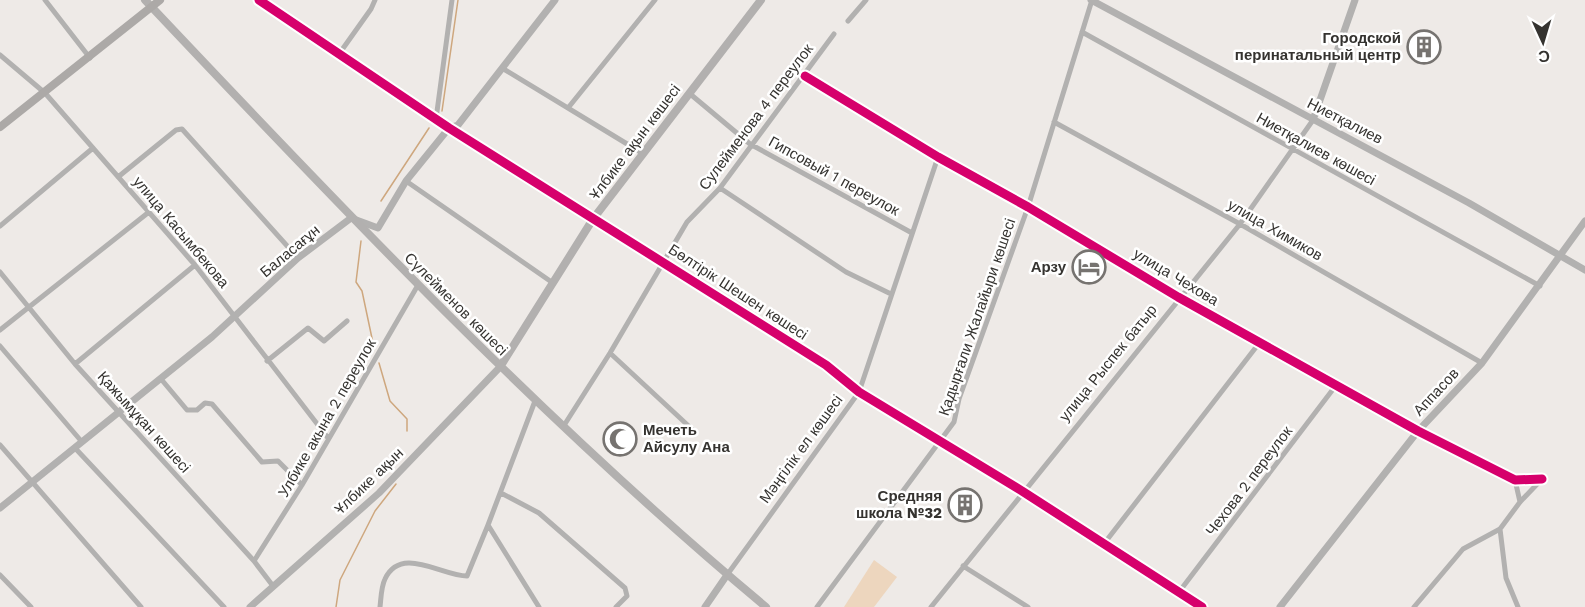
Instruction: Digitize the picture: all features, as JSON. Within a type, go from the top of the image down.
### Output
[{"type":"main road","name":"Сүлейменов көшесі","points":[[145,0],[351,218],[500,367],[727,575],[766,607]]},
{"type":"main road","points":[[0,127],[153,8],[160,0]]},
{"type":"main road","name":"Ұлбике ақын көшесі","points":[[500,367],[593,219],[761,0]]},
{"type":"street","points":[[45,0],[90,58]]},
{"type":"street","name":"Бөлтірік Шешен көшесі","points":[[259,0],[449,128],[826,365],[859,392],[1022,491],[1202,607]]},
{"type":"street","points":[[271,8],[276,0]]},
{"type":"street","points":[[339,54],[375,0]]},
{"type":"street","points":[[436,119],[452,0]]},
{"type":"street","points":[[351,218],[378,228],[406,181],[449,128],[458,125],[555,0]]},
{"type":"street","points":[[568,108],[656,0]]},
{"type":"street","points":[[848,21],[866,0]]},
{"type":"street","name":"Ниетқалиев","points":[[1092,0],[1469,203],[1585,270]]},
{"type":"street","name":"Қадырғали Жалайыри көшесі","points":[[817,607],[954,422],[959,399],[1028,207],[1092,0]]},
{"type":"street","name":"улица Рыспек батыр","points":[[931,607],[1178,297],[1240,224],[1313,120],[1355,0]]},
{"type":"street","name":"Ниетқалиев көшесі","points":[[1082,32],[1540,286]]},
{"type":"street","name":"Сулейменова 4 переулок","points":[[563,427],[610,353],[687,222],[720,188],[750,144],[805,76],[834,34]]},
{"type":"street","name":"улица Касымбекова","points":[[0,55],[45,93],[195,265],[328,438]]},
{"type":"street","points":[[502,68],[642,153]]},
{"type":"street","name":"улица Чехова","points":[[805,76],[938,157],[1028,207],[1178,297],[1418,431],[1515,480],[1542,479],[1520,502]]},
{"type":"street","name":"Гипсовый 1 переулок","points":[[689,93],[750,144],[912,233]]},
{"type":"street","name":"улица Химиков","points":[[1054,122],[1240,224],[1482,363]]},
{"type":"street","points":[[118,177],[176,130],[182,129],[298,258]]},
{"type":"street","points":[[0,226],[93,148]]},
{"type":"street","name":"Мәңгілік ел көшесі","points":[[705,607],[859,392],[938,157]]},
{"type":"street","points":[[406,181],[553,283]]},
{"type":"street","points":[[720,188],[846,272],[891,294]]},
{"type":"street","points":[[0,330],[149,212]]},
{"type":"street","name":"Баласағұн","points":[[0,508],[161,379],[235,317],[298,258],[351,218]]},
{"type":"street","name":"Аппасов","points":[[1280,607],[1418,431],[1482,363],[1585,221]]},
{"type":"street","points":[[75,364],[195,265]]},
{"type":"street","name":"Қажымұқан көшесі","points":[[0,272],[75,364],[254,561],[273,586]]},
{"type":"street","name":"Улбике акына 2 переулок","points":[[254,561],[302,485],[418,285]]},
{"type":"street","points":[[267,361],[308,328],[324,341],[347,321]]},
{"type":"street","points":[[1103,545],[1260,342]]},
{"type":"street","points":[[0,346],[82,442]]},
{"type":"street","points":[[610,353],[694,431]]},
{"type":"street","name":"Ұлбике ақын","points":[[250,607],[379,493],[500,367]]},
{"type":"street","points":[[161,379],[187,410],[197,410],[205,403],[212,404],[261,462],[278,461],[302,485]]},
{"type":"street","name":"Чехова 2 переулок","points":[[1179,592],[1337,384]]},
{"type":"street","points":[[380,607],[385,579],[393,568],[410,562],[466,576],[501,493],[535,401]]},
{"type":"street","points":[[0,445],[141,607]]},
{"type":"street","points":[[75,448],[224,607]]},
{"type":"street","points":[[1414,607],[1463,549],[1500,529],[1520,502],[1515,480]]},
{"type":"street","points":[[501,493],[539,513],[625,588],[627,596],[616,607]]},
{"type":"street","points":[[488,525],[539,607]]},
{"type":"street","points":[[1500,529],[1506,578],[1518,607]]},
{"type":"street","points":[[963,566],[1028,607]]},
{"type":"street","points":[[0,575],[32,607]]},
{"type":"shaded area","points":[[874,560],[897,577],[874,607],[844,607]]},
{"type":"waterway","points":[[442,111],[458,0]]},
{"type":"waterway","points":[[381,201],[429,128]]},
{"type":"waterway","points":[[361,241],[356,282],[362,291],[373,343]]},
{"type":"waterway","points":[[379,363],[390,401],[407,419],[407,431]]},
{"type":"waterway","points":[[336,607],[340,580],[375,511],[396,484]]},
{"type":"cycle path","points":[[259,0],[449,128],[826,365],[859,392],[1022,491],[1202,607]]},
{"type":"cycle path","points":[[805,76],[938,157],[1028,207],[1178,297],[1418,431],[1515,480],[1542,479]]},
{"type":"place","name":"Городской перинатальный центр","points":[[1424,47]]},
{"type":"place","name":"Арзу","points":[[1089,267]]},
{"type":"place","name":"Мечеть Айсулу Ана","points":[[620,439]]},
{"type":"place","name":"Средняя школа №32","points":[[965,505]]}]
